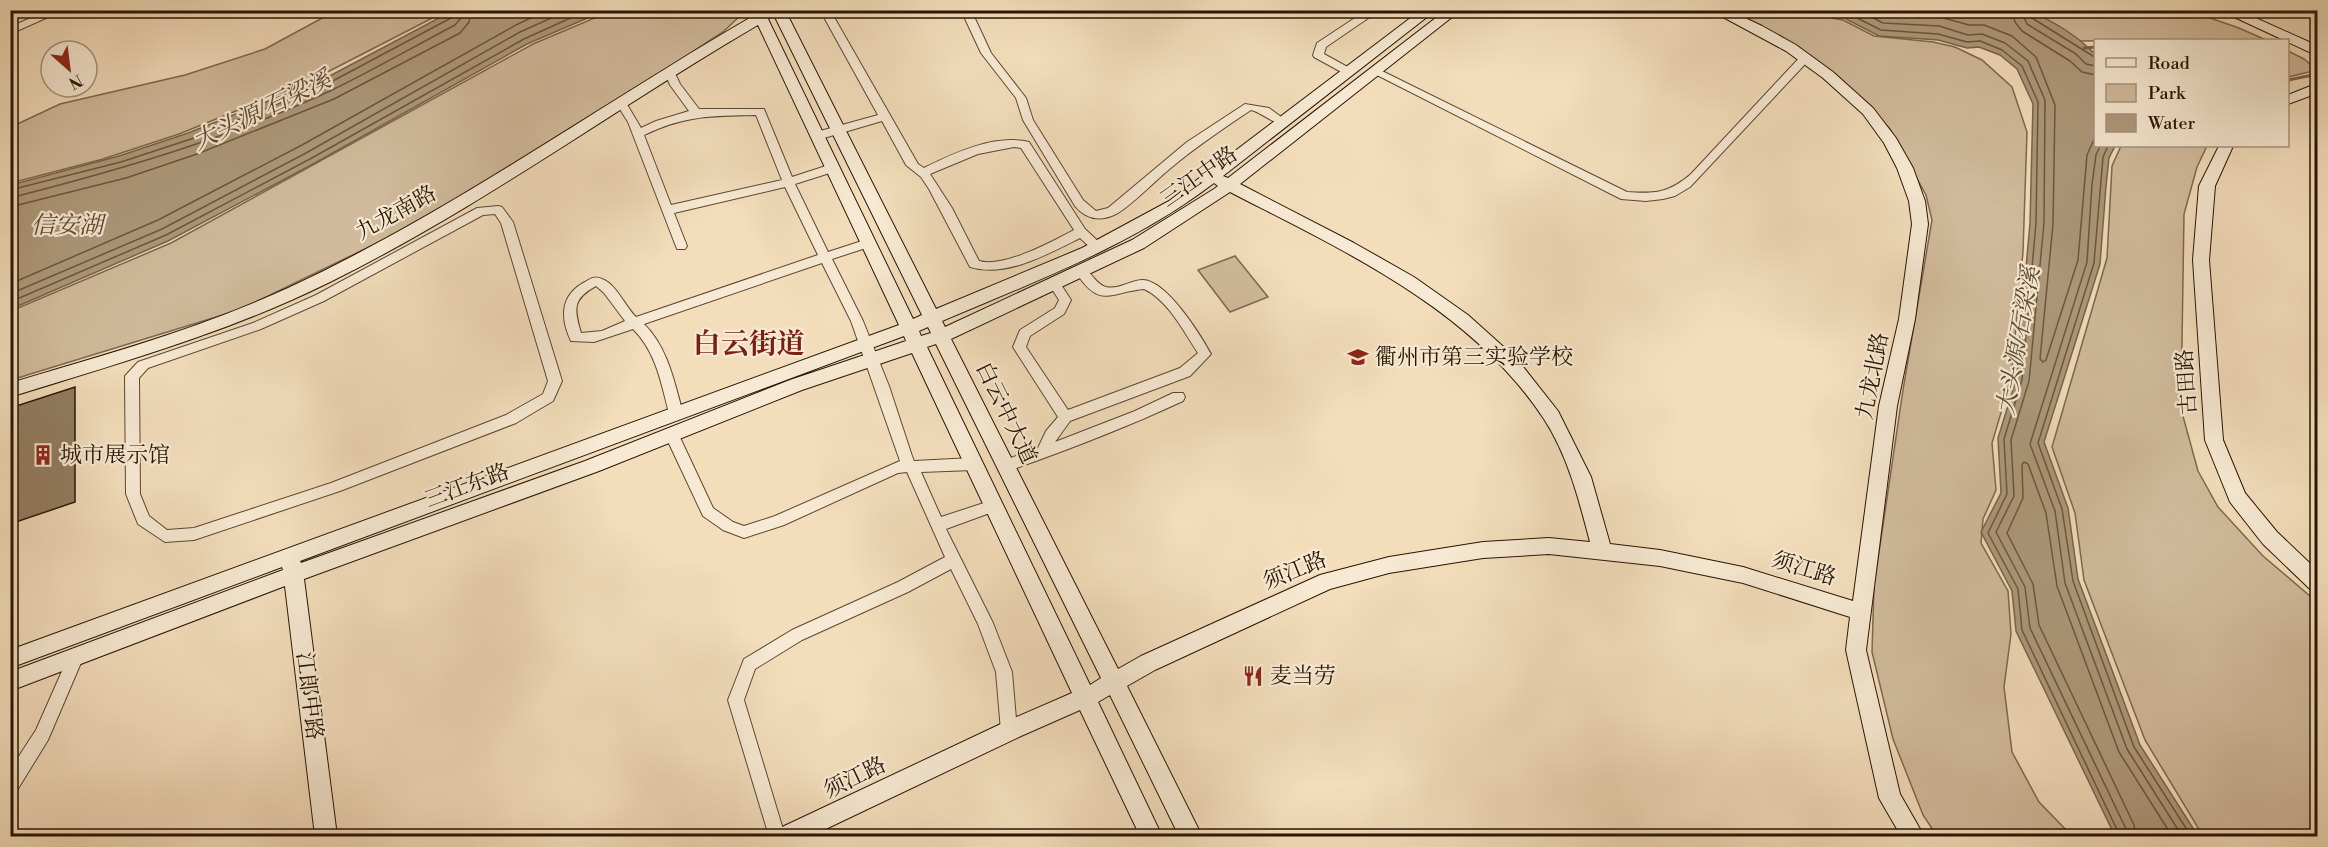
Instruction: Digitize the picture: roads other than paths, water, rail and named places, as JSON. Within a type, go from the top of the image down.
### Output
[{"type":"main road","name":"白云中大道","points":[[778,10],[1191,837]]},
{"type":"main road","name":"三江中路","points":[[932,318],[1097,247],[1175,205],[1430,10]]},
{"type":"main road","name":"三江中路","points":[[941,336],[1138,244],[1229,185],[1455,10]]},
{"type":"main road","name":"九龙北路","points":[[1716,10],[1757,28],[1805,58],[1868,111],[1891,141],[1905,168],[1917,201],[1920,224],[1907,319],[1888,406],[1856,650],[1890,798],[1913,837]]},
{"type":"main road","points":[[2225,10],[2318,52]]},
{"type":"main road","points":[[763,13],[816,136],[1151,837]]},
{"type":"main road","name":"九龙南路","points":[[10,390],[176,340],[268,304],[409,234],[520,168],[763,13]]},
{"type":"main road","points":[[2289,100],[2318,87]]},
{"type":"main road","name":"古田路","points":[[2226,147],[2207,186],[2201,260],[2214,440],[2237,496],[2270,538],[2318,584]]},
{"type":"main road","points":[[1212,176],[1344,243],[1437,298],[1516,368],[1541,399],[1580,468],[1595,513],[1602,551]]},
{"type":"main road","name":"三江东路","points":[[912,337],[932,318]]},
{"type":"main road","name":"三江东路","points":[[10,682],[75,658],[292,565],[676,413],[912,337],[941,336]]},
{"type":"main road","name":"三江东路","points":[[10,659],[582,470],[796,385],[869,352]]},
{"type":"main road","name":"须江路","points":[[789,837],[1009,731],[1085,698],[1148,663],[1327,581],[1389,566],[1483,550],[1549,546],[1602,551],[1660,558],[1743,575],[1861,612]]},
{"type":"main road","name":"江郎中路","points":[[292,565],[326,837]]},
{"type":"street","points":[[10,31],[58,10]]},
{"type":"street","points":[[825,10],[911,165],[924,172],[974,264],[985,268],[1025,257],[1081,232]]},
{"type":"street","points":[[966,10],[986,53],[1021,98],[1028,120],[1066,183],[1085,210],[1095,215],[1112,211],[1191,145],[1249,106],[1265,110],[1283,122]]},
{"type":"street","points":[[1349,72],[1318,55],[1321,45],[1375,10]]},
{"type":"street","points":[[1376,72],[1625,196],[1648,198],[1680,191],[1805,58]]},
{"type":"street","points":[[669,71],[675,85],[696,112]]},
{"type":"street","points":[[621,103],[633,122],[681,246]]},
{"type":"street","points":[[637,134],[660,123],[696,112],[760,111],[789,183],[857,321],[909,465],[920,483],[936,523],[985,623],[1004,672],[1009,731]]},
{"type":"street","points":[[816,136],[883,117]]},
{"type":"street","points":[[924,172],[949,161],[998,146],[1016,143],[1025,145],[1081,232],[1097,247]]},
{"type":"street","points":[[667,210],[735,197],[789,183],[832,168]]},
{"type":"street","points":[[498,210],[507,222],[555,381],[548,398],[511,419],[335,487],[194,534],[165,536],[143,520],[133,494],[132,376],[143,365],[257,326],[320,298],[481,211],[498,210]]},
{"type":"street","points":[[676,413],[654,345],[635,322],[623,312],[606,285],[596,281],[579,289],[571,297],[569,309],[576,338],[594,339],[635,322],[868,243]]},
{"type":"street","points":[[1043,452],[1051,435],[1065,417],[1185,372],[1205,354],[1185,325],[1151,286],[1143,284],[1116,293],[1099,290],[1081,271]]},
{"type":"street","points":[[320,298],[321,278]]},
{"type":"street","points":[[1054,283],[1065,300],[1060,312],[1025,333],[1019,347],[1065,417]]},
{"type":"street","points":[[1005,466],[1140,415],[1178,397]]},
{"type":"street","points":[[672,435],[695,489],[708,512],[728,526],[744,532],[779,521],[897,467],[973,464]]},
{"type":"street","points":[[936,523],[945,523],[993,506]]},
{"type":"street","points":[[777,837],[736,699],[749,664],[797,635],[903,587],[954,560]]},
{"type":"street","points":[[10,786],[42,735],[75,658]]},
{"type":"water","name":"信安湖","points":[[454,10],[604,11],[527,44],[313,164],[168,241],[11,309],[11,185],[119,156],[188,133],[324,79]]},
{"type":"water","points":[[1799,11],[2029,11],[2064,30],[2094,53],[2094,147],[2114,147],[2109,158],[2100,264],[2044,442],[2068,508],[2078,579],[2140,745],[2198,836],[2115,836],[2016,631],[2012,591],[1981,532],[2001,493],[1998,438],[2016,380],[2030,223],[2033,104],[2017,69],[2000,55],[1979,47],[1967,48],[1938,40],[1879,36],[1844,18]]},
{"type":"waterway","points":[[2084,48],[2094,47]]},
{"type":"waterway","points":[[2289,80],[2318,74]]},
{"type":"place","name":"衢州市第三实验学校","points":[[1358,357]]},
{"type":"place","name":"城市展示馆","points":[[43,455]]},
{"type":"place","name":"麦当劳","points":[[1253,676]]},
{"type":"district","name":"白云街道","points":[[749,344]]},
{"type":"water label","name":"大头源/石梁溪","points":[[262,111]]},
{"type":"water label","name":"大头源/石梁溪","points":[[2019,341]]}]
